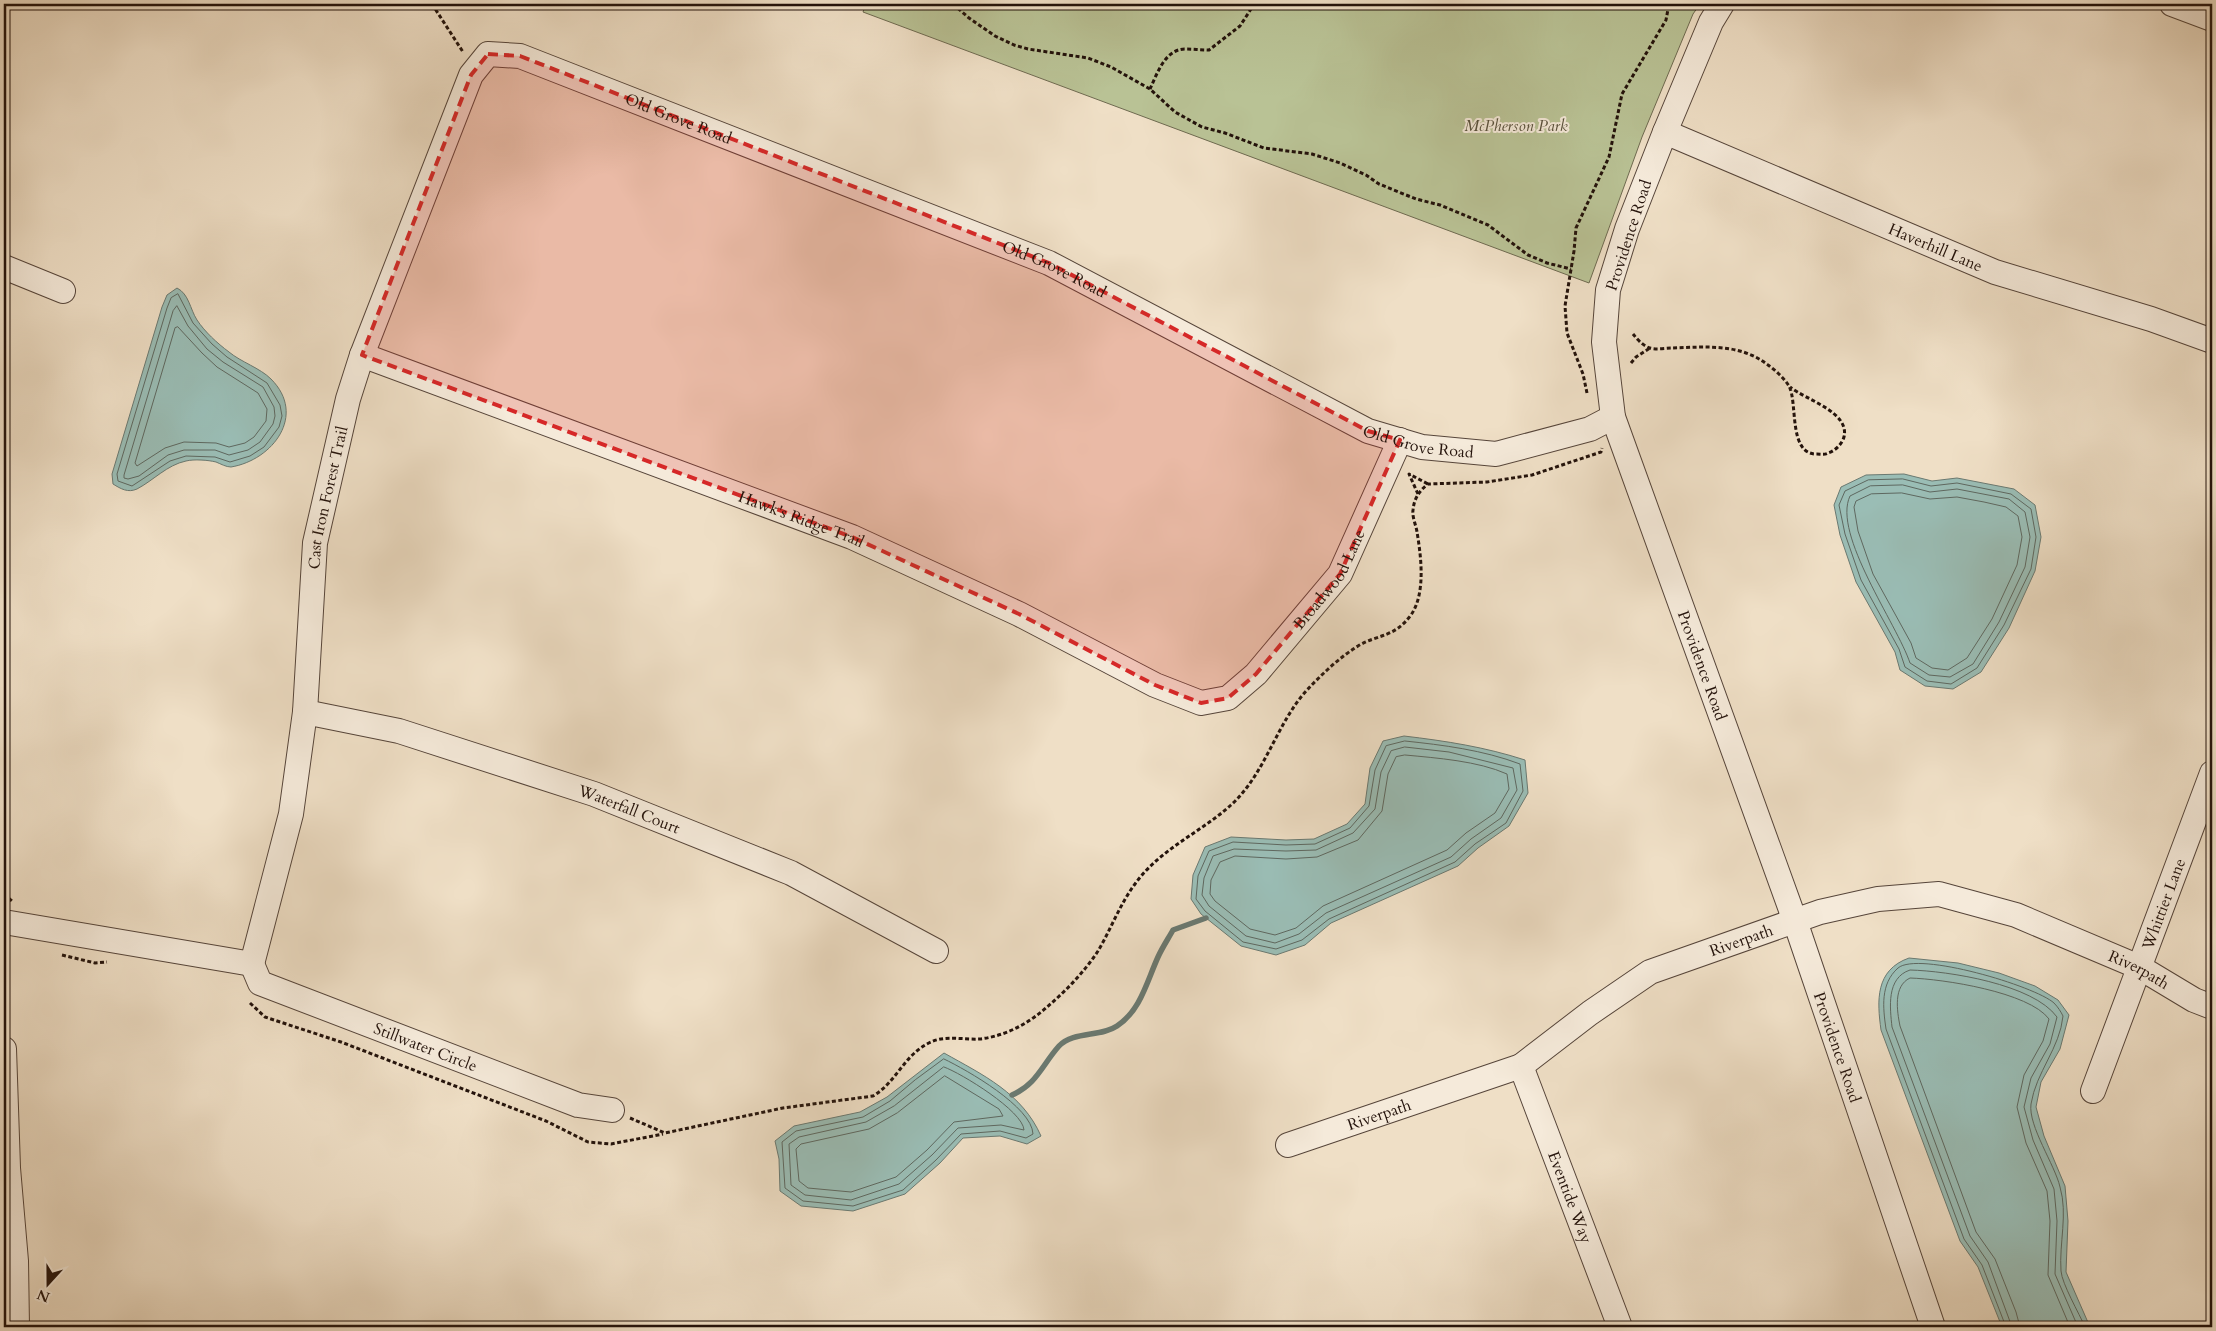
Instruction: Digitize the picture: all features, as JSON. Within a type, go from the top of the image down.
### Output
[{"type":"street","name":"Providence Road","points":[[1722,4],[1710,22],[1665,132],[1627,229],[1608,290],[1604,342],[1606,421],[1795,922],[1933,1327]]},
{"type":"street","points":[[2172,4],[2212,19]]},
{"type":"street","name":"Cast Iron Forest Trail","points":[[252,964],[291,814],[305,712],[315,543],[348,399],[362,355],[471,75],[488,54]]},
{"type":"street","name":"Old Grove Road","points":[[488,54],[520,56],[1048,263],[1368,431],[1422,447],[1496,454],[1590,429],[1606,421]]},
{"type":"street","name":"Haverhill Lane","points":[[1665,132],[1995,272],[2151,319],[2212,341]]},
{"type":"street","points":[[4,267],[64,291]]},
{"type":"street","name":"Hawk's Ridge Trail","points":[[362,355],[852,537],[1019,614],[1155,685],[1201,703],[1228,698]]},
{"type":"street","name":"Broadwood Lane","points":[[1228,698],[1256,674],[1340,574],[1400,440]]},
{"type":"street","name":"Waterfall Court","points":[[305,712],[399,731],[594,794],[791,873],[936,951]]},
{"type":"street","name":"Whittier Lane","points":[[2093,1091],[2212,773]]},
{"type":"street","name":"Riverpath","points":[[1288,1145],[1520,1066],[1590,1013],[1650,972],[1820,912],[1878,899],[1939,894],[2016,915],[2139,967],[2194,1000],[2212,1007]]},
{"type":"street","points":[[4,922],[252,964]]},
{"type":"street","name":"Stillwater Circle","points":[[252,964],[260,983],[578,1105],[612,1110]]},
{"type":"street","points":[[4,1049],[8,1168],[16,1261],[17,1327]]},
{"type":"street","name":"Eventide Way","points":[[1520,1066],[1620,1327]]},
{"type":"path","points":[[432,4],[460,44]]},
{"type":"path","points":[[953,4],[969,18],[1014,45],[1028,49],[1088,58],[1111,67],[1150,89],[1175,112],[1202,128],[1225,133],[1264,148],[1312,154],[1340,163],[1366,175],[1379,184],[1448,208],[1488,225],[1528,255],[1547,263],[1572,269]]},
{"type":"path","points":[[1150,89],[1166,59],[1173,52],[1184,49],[1209,50],[1240,26],[1250,9],[1262,4],[1305,4]]},
{"type":"path","points":[[1418,494],[1409,474],[1428,484],[1487,482],[1532,475],[1601,452],[1606,421],[1586,389],[1583,374],[1567,333],[1565,306],[1572,269],[1576,228],[1608,158],[1622,94],[1666,20],[1669,4]]},
{"type":"path","points":[[1633,334],[1650,348]]},
{"type":"path","points":[[1631,363],[1636,356],[1650,348],[1720,347],[1746,351],[1767,364],[1800,395],[1838,415],[1845,431],[1843,439],[1836,449],[1827,454],[1813,454],[1803,448],[1798,436],[1790,387]]},
{"type":"path","points":[[246,997],[265,1017],[342,1042],[546,1121],[588,1142],[611,1144],[783,1108],[873,1096],[883,1090],[906,1059],[933,1041],[950,1038],[980,1039],[1009,1032],[1026,1024],[1047,1008],[1074,981],[1097,952],[1134,885],[1147,869],[1163,854],[1231,805],[1250,783],[1289,714],[1306,691],[1358,645],[1382,637],[1402,625],[1412,612],[1418,598],[1420,584],[1419,548],[1412,512],[1418,494],[1428,484]]},
{"type":"path","points":[[4,894],[10,898],[34,927]]},
{"type":"path","points":[[56,954],[95,963],[110,962]]},
{"type":"path","points":[[612,1110],[665,1133]]},
{"type":"highlighted area","points":[[488,54],[520,56],[1049,263],[1368,431],[1400,440],[1340,574],[1256,674],[1228,698],[1201,703],[1155,685],[1019,614],[852,537],[362,355],[471,75]]},
{"type":"green space","name":"McPherson Park","points":[[866,4],[1700,4],[1693,14],[1642,137],[1589,283],[863,12]]},
{"type":"water","points":[[177,288],[189,302],[197,320],[220,345],[271,379],[281,393],[286,407],[285,421],[280,434],[272,446],[246,463],[231,467],[209,461],[186,461],[167,469],[137,489],[125,490],[113,484],[112,474],[162,307],[167,295]]},
{"type":"water","points":[[1904,474],[1932,481],[1957,478],[2014,489],[2035,505],[2041,537],[2035,571],[2009,628],[1981,672],[1953,689],[1925,686],[1900,670],[1895,652],[1856,582],[1840,535],[1834,505],[1841,487],[1866,475]]},
{"type":"water","points":[[1404,736],[1465,745],[1525,760],[1528,793],[1509,826],[1478,848],[1458,866],[1331,923],[1305,945],[1276,955],[1241,946],[1201,914],[1191,899],[1193,875],[1205,847],[1231,837],[1286,840],[1314,839],[1347,824],[1365,804],[1370,768],[1383,741]]},
{"type":"water","points":[[1909,958],[1958,963],[1999,973],[2035,986],[2058,1000],[2069,1015],[2060,1049],[2041,1082],[2036,1107],[2044,1136],[2065,1186],[2068,1221],[2066,1272],[2090,1327],[2002,1327],[1978,1267],[1960,1241],[1881,1030],[1879,998],[1884,978],[1898,963]]},
{"type":"water","points":[[944,1053],[987,1078],[1012,1097],[1033,1121],[1041,1136],[1027,1144],[1000,1136],[963,1138],[940,1163],[905,1194],[853,1211],[801,1206],[780,1191],[779,1159],[775,1141],[794,1126],[860,1112],[887,1097]]},
{"type":"waterway","points":[[1012,1095],[1033,1080],[1053,1053],[1065,1041],[1079,1036],[1103,1032],[1117,1026],[1125,1019],[1138,1003],[1173,930],[1206,918]]}]
